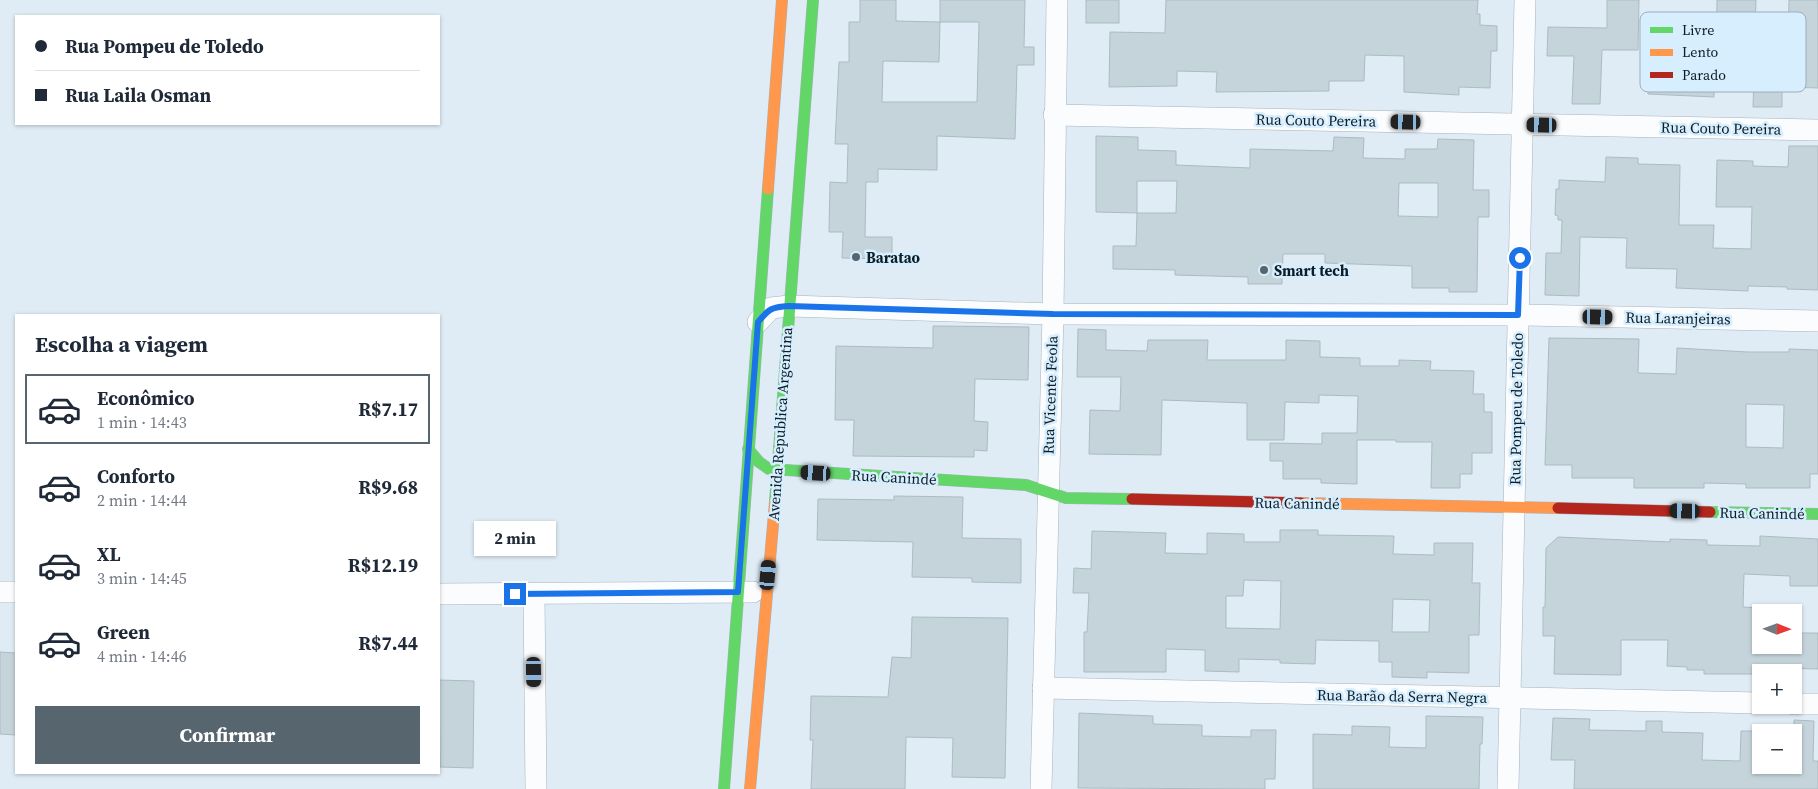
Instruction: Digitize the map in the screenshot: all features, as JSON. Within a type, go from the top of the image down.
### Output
[{"type":"main road","name":"Avenida Republica Argentina","points":[[724,789],[782,0]]},
{"type":"main road","name":"Avenida Republica Argentina","points":[[750,789],[778,471],[813,0]]},
{"type":"main road","points":[[748,449],[769,470],[778,471]]},
{"type":"main road","name":"Rua Canindé","points":[[778,471],[1026,485],[1066,498],[1818,514]]},
{"type":"street","name":"Rua Vicente Feola","points":[[1040,789],[1053,314],[1054,114],[1057,0]]},
{"type":"street","name":"Rua Pompeu de Toledo","points":[[1508,789],[1525,0]]},
{"type":"street","name":"Rua Couto Pereira","points":[[1054,114],[1818,130]]},
{"type":"street","points":[[758,322],[772,308],[789,306]]},
{"type":"street","name":"Rua Laranjeiras","points":[[789,306],[1053,314],[1518,315],[1818,322]]},
{"type":"street","points":[[0,592],[15,592]]},
{"type":"street","points":[[440,594],[766,592]]},
{"type":"street","points":[[534,594],[536,789]]},
{"type":"street","name":"Rua Barão da Serra Negra","points":[[1043,688],[1752,703]]},
{"type":"street","points":[[1802,704],[1818,704]]},
{"type":"building","points":[[860,0],[896,0],[896,21],[940,22],[940,0],[1025,0],[1024,47],[1034,47],[1034,65],[1017,65],[1015,139],[937,136],[937,170],[878,169],[878,182],[866,182],[865,237],[892,237],[892,259],[842,258],[843,232],[829,232],[830,182],[847,183],[848,144],[835,144],[839,62],[849,62],[849,22],[860,22]],"holes":[[[940,22],[979,22],[977,102],[882,102],[883,61],[939,62]]]},
{"type":"building","points":[[1086,0],[1119,0],[1119,23],[1086,23]]},
{"type":"building","points":[[1166,0],[1478,0],[1477,14],[1480,14],[1480,25],[1497,26],[1497,51],[1491,51],[1490,88],[1459,87],[1459,95],[1404,92],[1404,56],[1365,55],[1364,81],[1329,81],[1329,91],[1216,92],[1217,72],[1177,71],[1177,86],[1109,87],[1110,32],[1165,33]]},
{"type":"building","points":[[1607,0],[1639,0],[1638,50],[1602,50],[1600,104],[1572,104],[1574,56],[1547,56],[1548,27],[1607,28]]},
{"type":"building","points":[[1717,0],[1756,0],[1756,12],[1717,12]]},
{"type":"building","points":[[1789,0],[1818,0],[1818,88],[1806,88],[1806,12],[1789,12]]},
{"type":"building","points":[[1648,92],[1714,92],[1714,97],[1648,94]]},
{"type":"building","points":[[1753,92],[1782,92],[1782,107],[1753,107]]},
{"type":"building","points":[[1096,136],[1138,137],[1138,150],[1176,151],[1176,165],[1250,168],[1250,149],[1333,151],[1334,137],[1364,138],[1363,158],[1405,159],[1405,149],[1437,149],[1438,139],[1474,140],[1473,190],[1489,190],[1489,217],[1478,217],[1477,292],[1449,292],[1449,288],[1412,288],[1412,266],[1325,263],[1325,254],[1283,254],[1282,284],[1248,284],[1248,277],[1175,275],[1175,270],[1113,269],[1113,246],[1136,246],[1137,213],[1096,212]],"holes":[[[1137,181],[1177,181],[1176,213],[1137,213]],[[1399,183],[1438,183],[1438,217],[1398,216]]]},
{"type":"building","points":[[1789,146],[1818,146],[1818,290],[1748,286],[1748,291],[1676,288],[1677,269],[1626,268],[1627,238],[1580,237],[1579,296],[1545,295],[1546,253],[1561,253],[1562,220],[1558,220],[1558,216],[1555,215],[1556,189],[1559,189],[1559,180],[1605,182],[1606,157],[1638,158],[1638,164],[1680,165],[1679,225],[1714,225],[1713,248],[1751,249],[1752,207],[1716,207],[1717,160],[1753,161],[1753,166],[1788,167]]},
{"type":"building","points":[[933,326],[1029,327],[1028,380],[975,379],[974,421],[988,422],[987,451],[974,450],[974,457],[853,456],[854,420],[835,420],[836,346],[933,348]]},
{"type":"building","points":[[1078,329],[1106,330],[1106,350],[1147,351],[1148,340],[1208,340],[1207,360],[1286,360],[1286,340],[1320,341],[1320,357],[1360,358],[1360,366],[1399,366],[1399,360],[1431,361],[1430,370],[1474,371],[1473,394],[1484,394],[1484,412],[1492,412],[1492,453],[1472,453],[1472,474],[1460,474],[1460,488],[1431,488],[1432,442],[1396,442],[1396,440],[1357,440],[1357,484],[1321,483],[1321,479],[1283,479],[1283,461],[1270,461],[1270,443],[1322,444],[1322,433],[1357,433],[1358,396],[1319,395],[1319,403],[1285,402],[1284,440],[1247,440],[1247,403],[1162,400],[1161,455],[1089,454],[1090,410],[1120,411],[1121,377],[1077,377]]},
{"type":"building","points":[[1549,338],[1639,339],[1638,373],[1676,374],[1677,348],[1748,352],[1789,352],[1789,349],[1818,350],[1818,474],[1810,474],[1810,488],[1746,488],[1746,484],[1704,483],[1704,488],[1634,488],[1634,478],[1572,478],[1572,465],[1545,465]],"holes":[[[1746,404],[1784,405],[1783,448],[1746,447]]]},
{"type":"building","points":[[894,496],[963,497],[962,538],[1021,539],[1021,583],[972,582],[972,578],[912,577],[913,542],[817,540],[818,499],[894,500]]},
{"type":"building","points":[[1280,530],[1318,530],[1318,535],[1394,536],[1393,554],[1434,555],[1434,543],[1473,543],[1472,583],[1480,583],[1479,635],[1469,635],[1469,673],[1427,672],[1427,678],[1392,677],[1392,662],[1379,662],[1379,641],[1316,640],[1315,664],[1280,663],[1280,660],[1239,659],[1239,672],[1205,671],[1205,650],[1166,649],[1166,672],[1084,672],[1084,632],[1087,632],[1089,593],[1073,593],[1074,568],[1091,569],[1092,531],[1166,533],[1165,553],[1207,554],[1207,533],[1244,534],[1244,542],[1280,542]],"holes":[[[1244,580],[1281,581],[1280,629],[1226,628],[1226,596],[1243,596]],[[1393,599],[1430,600],[1429,632],[1392,632]]]},
{"type":"building","points":[[1760,536],[1818,539],[1818,586],[1790,586],[1790,576],[1744,574],[1743,607],[1752,608],[1752,654],[1802,654],[1802,633],[1818,633],[1818,669],[1802,669],[1802,664],[1752,664],[1752,674],[1704,674],[1704,670],[1687,670],[1687,667],[1667,666],[1668,640],[1621,640],[1621,675],[1554,674],[1555,636],[1543,636],[1543,607],[1545,607],[1546,548],[1558,537],[1670,542],[1670,539],[1707,540],[1707,545],[1760,546]]},
{"type":"building","points":[[912,617],[1008,618],[1005,778],[952,777],[953,738],[906,737],[905,789],[811,789],[813,740],[810,740],[811,696],[888,697],[892,657],[911,658]]},
{"type":"building","points":[[0,652],[15,653],[15,735],[0,734]]},
{"type":"building","points":[[440,680],[474,681],[473,768],[440,767]]},
{"type":"building","points":[[1079,713],[1153,716],[1153,724],[1202,725],[1202,736],[1251,737],[1251,730],[1276,730],[1275,779],[1265,779],[1265,789],[1078,788]]},
{"type":"building","points":[[1426,716],[1483,717],[1479,789],[1313,789],[1313,734],[1352,735],[1352,726],[1390,727],[1389,747],[1426,748]]},
{"type":"building","points":[[1553,718],[1590,719],[1589,730],[1646,731],[1646,721],[1662,721],[1662,732],[1703,733],[1702,760],[1740,761],[1741,731],[1752,731],[1752,774],[1802,774],[1802,724],[1794,724],[1794,720],[1814,721],[1813,761],[1818,761],[1818,789],[1574,789],[1575,760],[1551,760]]},
{"type":"traffic: fast","points":[[775,502],[813,0]]},
{"type":"traffic: fast","points":[[724,789],[768,189]]},
{"type":"traffic: fast","points":[[748,449],[759,462],[769,469],[1026,485],[1066,498],[1132,499]]},
{"type":"traffic: fast","points":[[1710,512],[1818,514]]},
{"type":"traffic: slow","points":[[768,189],[782,0]]},
{"type":"traffic: slow","points":[[750,789],[775,502]]},
{"type":"traffic: slow","points":[[1301,503],[1558,508]]},
{"type":"traffic: jam","points":[[1132,499],[1301,503]]},
{"type":"traffic: jam","points":[[1558,508],[1710,512]]},
{"type":"place","name":"Baratao","points":[[856,257]]},
{"type":"place","name":"Smart tech","points":[[1264,270]]},
{"type":"route","points":[[515,594],[738,592],[758,322],[772,308],[789,306],[1053,314],[1518,315],[1520,258]]}]
